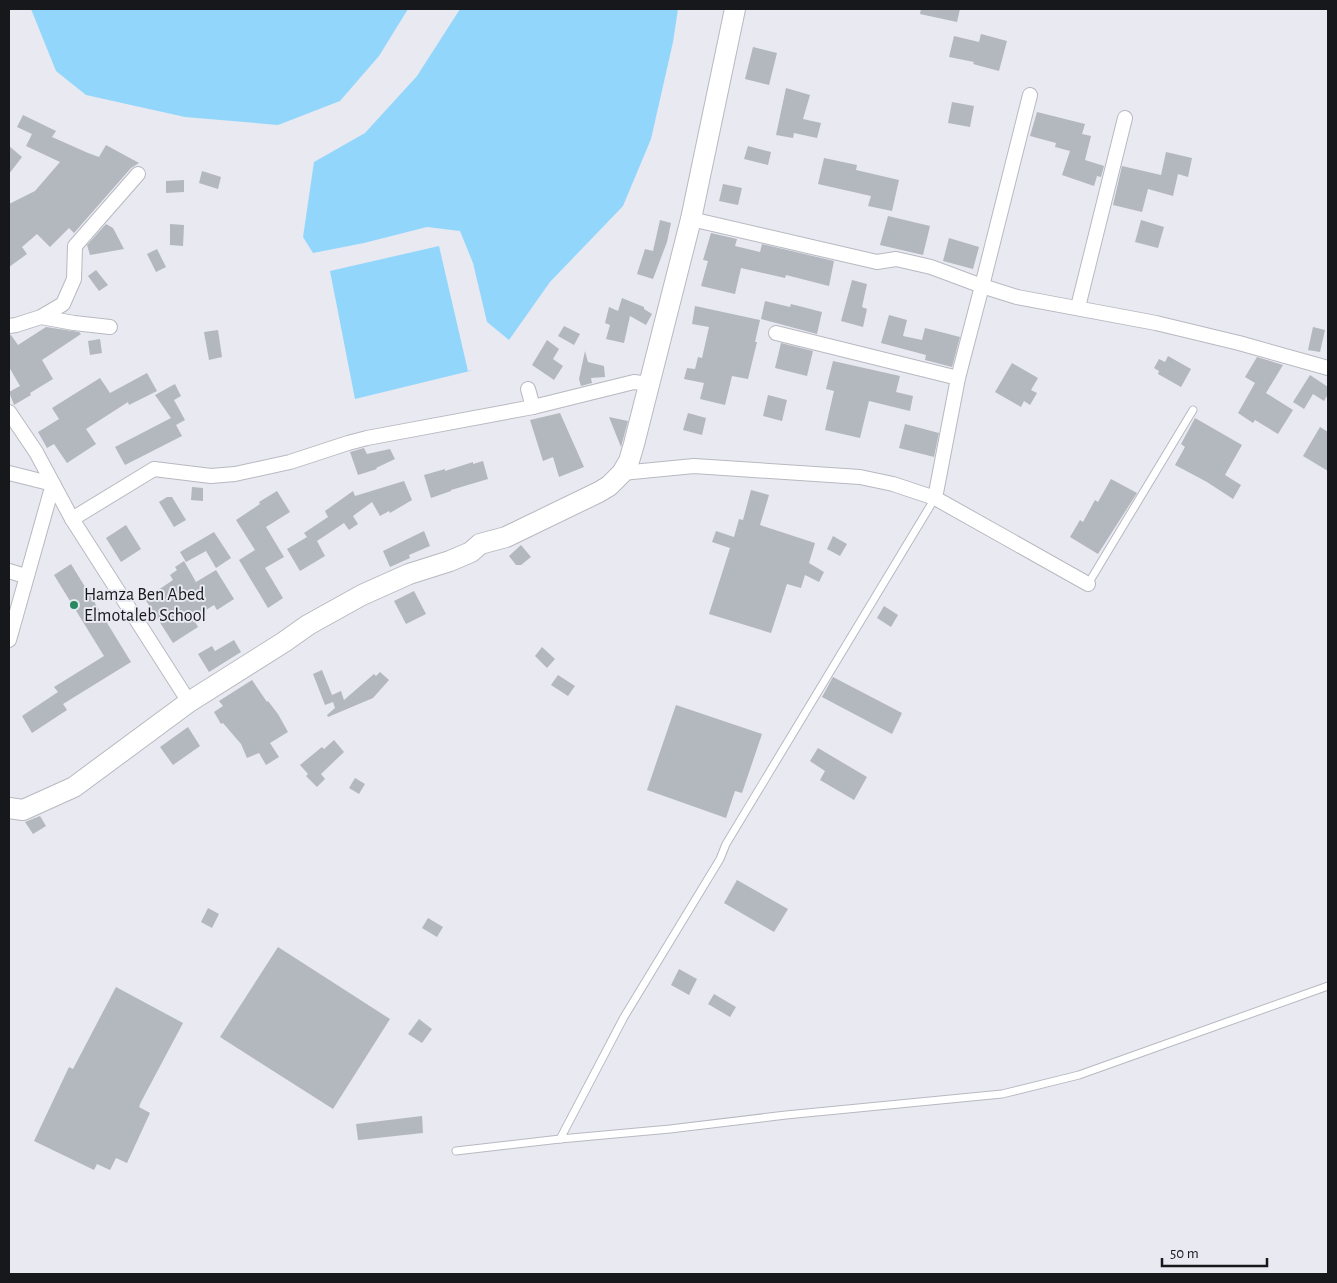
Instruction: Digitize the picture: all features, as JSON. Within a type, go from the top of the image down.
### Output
[{"type":"street","points":[[9,808],[22,810],[74,787],[190,702],[308,625],[362,595],[409,574],[471,552],[480,544],[506,536],[573,505],[609,486],[622,473],[631,452],[650,384],[690,219],[734,9]]},
{"type":"street","points":[[935,498],[958,378],[1030,94]]},
{"type":"street","points":[[1078,307],[1125,118]]},
{"type":"street","points":[[9,326],[16,326],[41,317],[63,304],[74,280],[75,246],[138,174]]},
{"type":"street","points":[[690,219],[877,262],[896,260],[931,267],[1018,297],[1156,323],[1239,343],[1328,368]]},
{"type":"street","points":[[41,317],[110,327]]},
{"type":"street","points":[[776,333],[958,378]]},
{"type":"street","points":[[72,519],[154,469],[211,476],[235,474],[290,462],[367,438],[533,407],[634,382],[650,384]]},
{"type":"street","points":[[528,389],[533,407]]},
{"type":"street","points":[[9,412],[36,452],[72,519],[190,702]]},
{"type":"street","points":[[622,473],[694,466],[851,476],[893,484],[935,498],[1088,584]]},
{"type":"street","points":[[9,472],[53,484]]},
{"type":"street","points":[[9,640],[53,484]]},
{"type":"street","points":[[9,572],[26,576]]},
{"type":"lane","points":[[1088,584],[1193,410]]},
{"type":"lane","points":[[560,1139],[624,1017],[935,498]]},
{"type":"lane","points":[[456,1151],[786,1115],[1002,1094],[1079,1075],[1328,986]]},
{"type":"water","points":[[31,9],[408,9],[379,56],[340,101],[278,125],[185,117],[86,95],[56,71]]},
{"type":"water","points":[[460,9],[678,9],[673,42],[651,139],[623,206],[550,282],[509,340],[487,322],[473,263],[460,231],[427,227],[364,243],[313,253],[303,237],[314,162],[365,133],[417,76]]},
{"type":"water","points":[[439,246],[468,371],[474,370],[355,399],[330,271]]},
{"type":"building","points":[[921,9],[960,9],[957,22],[920,14]]},
{"type":"building","points":[[981,34],[1007,41],[999,71],[973,64],[974,62],[949,57],[954,36],[979,42]]},
{"type":"building","points":[[753,47],[777,53],[769,85],[745,79]]},
{"type":"building","points":[[786,88],[810,95],[803,119],[821,123],[817,138],[794,133],[793,138],[776,135]]},
{"type":"building","points":[[952,102],[974,106],[970,127],[948,123]]},
{"type":"building","points":[[1037,112],[1085,124],[1082,134],[1091,136],[1085,160],[1104,166],[1101,177],[1097,176],[1094,186],[1062,175],[1070,151],[1055,147],[1056,143],[1030,136]]},
{"type":"building","points":[[23,115],[56,131],[52,137],[88,153],[99,157],[106,145],[139,163],[131,168],[74,233],[69,228],[50,247],[37,234],[22,247],[27,254],[9,267],[9,204],[35,191],[60,162],[26,146],[32,134],[17,127]]},
{"type":"building","points":[[9,146],[22,157],[9,174]]},
{"type":"building","points":[[748,146],[771,152],[768,165],[744,159]]},
{"type":"building","points":[[1166,152],[1192,158],[1188,177],[1178,174],[1173,196],[1148,189],[1142,212],[1113,205],[1122,166],[1161,175]]},
{"type":"building","points":[[824,158],[857,165],[856,170],[899,180],[892,211],[868,206],[871,196],[818,184]]},
{"type":"building","points":[[202,171],[221,177],[218,189],[199,183]]},
{"type":"building","points":[[184,180],[184,192],[166,193],[166,181]]},
{"type":"building","points":[[723,184],[742,188],[738,205],[719,201]]},
{"type":"building","points":[[888,216],[930,226],[923,255],[880,245]]},
{"type":"building","points":[[660,220],[671,223],[667,242],[653,279],[637,274],[645,249],[653,251]]},
{"type":"building","points":[[1141,220],[1164,227],[1158,248],[1135,242]]},
{"type":"building","points":[[106,224],[113,228],[124,249],[90,255],[87,245]]},
{"type":"building","points":[[170,224],[184,225],[183,246],[170,245]]},
{"type":"building","points":[[711,233],[737,239],[735,246],[760,252],[762,244],[834,261],[829,286],[786,275],[785,278],[741,268],[735,294],[701,286],[708,261],[703,260]]},
{"type":"building","points":[[949,238],[979,247],[973,269],[943,261]]},
{"type":"building","points":[[157,249],[166,267],[156,272],[147,254]]},
{"type":"building","points":[[96,270],[108,285],[99,291],[88,276]]},
{"type":"building","points":[[852,280],[867,284],[862,307],[867,309],[863,327],[841,321]]},
{"type":"building","points":[[622,298],[644,307],[644,309],[652,314],[646,325],[630,316],[624,343],[606,339],[610,325],[605,323],[609,307],[618,311]]},
{"type":"building","points":[[765,301],[790,307],[791,304],[822,312],[817,334],[761,319]]},
{"type":"building","points":[[695,306],[760,320],[748,379],[732,376],[725,405],[700,399],[704,383],[684,379],[687,368],[695,369],[698,357],[702,358],[709,327],[692,324]]},
{"type":"building","points":[[889,315],[907,320],[903,336],[922,340],[925,328],[960,337],[952,367],[925,360],[926,355],[881,343]]},
{"type":"building","points":[[564,326],[580,334],[574,345],[558,336]]},
{"type":"building","points":[[46,327],[79,332],[81,334],[42,360],[53,379],[14,405],[9,392],[20,386],[9,367],[9,335],[18,345]]},
{"type":"building","points":[[1313,327],[1325,330],[1320,352],[1308,350]]},
{"type":"building","points":[[218,330],[222,357],[209,360],[204,332]]},
{"type":"building","points":[[100,339],[102,353],[90,355],[88,341]]},
{"type":"building","points":[[547,340],[559,349],[553,359],[563,366],[554,380],[532,365]]},
{"type":"building","points":[[781,343],[813,351],[807,376],[775,368]]},
{"type":"building","points":[[585,351],[588,362],[604,366],[605,377],[591,378],[592,383],[581,386],[579,379]]},
{"type":"building","points":[[1168,356],[1191,369],[1181,387],[1158,374],[1159,371],[1154,368],[1159,359],[1165,362]]},
{"type":"building","points":[[1257,357],[1283,365],[1266,393],[1293,410],[1278,434],[1255,420],[1253,423],[1238,413],[1255,383],[1245,377]]},
{"type":"building","points":[[833,361],[900,376],[896,392],[913,396],[910,411],[869,401],[860,438],[825,430],[834,391],[826,389]]},
{"type":"building","points":[[1012,363],[1038,378],[1031,390],[1037,393],[1030,405],[1024,401],[1021,407],[995,392]]},
{"type":"building","points":[[147,373],[157,391],[129,405],[128,402],[86,429],[96,444],[67,463],[54,444],[47,448],[38,432],[59,419],[52,408],[100,378],[110,393]]},
{"type":"building","points":[[1310,375],[1328,387],[1328,394],[1324,401],[1313,394],[1304,409],[1293,402]]},
{"type":"building","points":[[175,384],[181,396],[174,400],[185,420],[176,425],[182,436],[125,465],[115,447],[171,418],[155,395]]},
{"type":"building","points":[[768,395],[787,400],[782,421],[763,416]]},
{"type":"building","points":[[560,413],[584,467],[559,477],[553,457],[543,461],[530,420]]},
{"type":"building","points":[[688,413],[706,418],[702,435],[683,430]]},
{"type":"building","points":[[609,417],[628,421],[621,447]]},
{"type":"building","points":[[1195,418],[1242,445],[1225,475],[1241,485],[1233,499],[1207,482],[1175,465],[1185,447],[1181,444]]},
{"type":"building","points":[[905,424],[939,433],[934,457],[899,448]]},
{"type":"building","points":[[1320,427],[1328,432],[1328,471],[1303,456]]},
{"type":"building","points":[[364,448],[367,454],[390,449],[395,459],[377,469],[358,475],[350,452]]},
{"type":"building","points":[[483,461],[488,479],[431,498],[424,475]]},
{"type":"building","points":[[1111,479],[1137,493],[1098,554],[1070,537],[1080,520],[1083,522],[1095,500],[1098,502]]},
{"type":"building","points":[[404,481],[412,500],[390,513],[389,511],[380,516],[372,502],[353,516],[358,524],[349,530],[344,523],[317,541],[325,556],[300,571],[287,549],[307,537],[304,533],[328,517],[325,511],[353,491],[355,496]]},
{"type":"building","points":[[192,487],[203,488],[203,501],[191,500]]},
{"type":"building","points":[[751,490],[769,495],[760,525],[815,543],[809,563],[824,572],[819,582],[805,575],[801,588],[787,584],[771,633],[709,614],[730,548],[712,542],[716,531],[734,537],[739,519],[743,520]]},
{"type":"building","points":[[277,491],[290,512],[266,527],[284,557],[265,568],[283,598],[268,608],[239,560],[255,550],[236,520]]},
{"type":"building","points":[[167,497],[172,497],[186,520],[174,527],[159,502]]},
{"type":"building","points":[[126,525],[141,549],[121,562],[106,538]]},
{"type":"building","points":[[424,531],[430,546],[409,555],[410,558],[390,567],[383,551]]},
{"type":"building","points":[[214,532],[231,558],[216,568],[206,551],[186,562],[180,552]]},
{"type":"building","points":[[833,536],[847,544],[840,556],[827,549]]},
{"type":"building","points":[[521,545],[531,557],[521,565],[516,565],[509,556]]},
{"type":"building","points":[[184,561],[196,582],[216,570],[234,599],[217,610],[214,605],[193,618],[198,627],[173,643],[145,599],[173,580],[170,575],[177,570],[175,567]]},
{"type":"building","points":[[71,564],[131,662],[63,704],[67,710],[32,733],[22,716],[58,692],[54,687],[104,656],[54,575]]},
{"type":"building","points":[[414,591],[426,614],[406,624],[394,601]]},
{"type":"building","points":[[884,606],[898,615],[891,627],[877,618]]},
{"type":"building","points":[[234,640],[241,652],[209,672],[198,654],[212,646],[215,651]]},
{"type":"building","points":[[542,647],[555,659],[547,668],[535,656]]},
{"type":"building","points":[[322,670],[332,695],[341,691],[344,700],[374,674],[376,676],[380,672],[389,680],[373,698],[328,717],[327,715],[335,708],[333,702],[325,705],[313,674]]},
{"type":"building","points":[[558,675],[575,686],[568,696],[551,685]]},
{"type":"building","points":[[833,677],[902,713],[892,734],[822,697]]},
{"type":"building","points":[[252,680],[278,714],[288,732],[270,743],[279,757],[266,765],[259,753],[247,758],[241,744],[223,723],[221,724],[214,712],[223,706],[219,701]]},
{"type":"building","points":[[676,705],[762,734],[742,793],[735,791],[726,818],[647,790]]},
{"type":"building","points":[[188,727],[200,746],[173,765],[160,747]]},
{"type":"building","points":[[334,740],[344,752],[321,774],[325,779],[317,787],[306,776],[308,774],[300,765]]},
{"type":"building","points":[[818,748],[867,777],[854,800],[820,780],[825,771],[810,761]]},
{"type":"building","points":[[355,778],[365,784],[359,794],[349,788]]},
{"type":"building","points":[[40,816],[46,826],[33,834],[25,822]]},
{"type":"building","points":[[737,880],[788,909],[774,932],[724,903]]},
{"type":"building","points":[[208,908],[219,914],[212,928],[201,922]]},
{"type":"building","points":[[428,918],[443,927],[437,937],[422,928]]},
{"type":"building","points":[[278,947],[390,1019],[333,1109],[220,1037]]},
{"type":"building","points":[[679,969],[697,979],[689,995],[671,985]]},
{"type":"building","points":[[116,987],[183,1023],[139,1107],[150,1113],[127,1163],[116,1158],[110,1170],[97,1164],[94,1170],[34,1141],[69,1067],[73,1069]]},
{"type":"building","points":[[714,994],[736,1007],[730,1017],[708,1004]]},
{"type":"building","points":[[419,1019],[432,1029],[422,1043],[408,1034]]},
{"type":"building","points":[[422,1116],[423,1133],[358,1140],[356,1124]]},
{"type":"place","name":"Hamza Ben Abed Elmotaleb School","points":[[74,605]]}]
